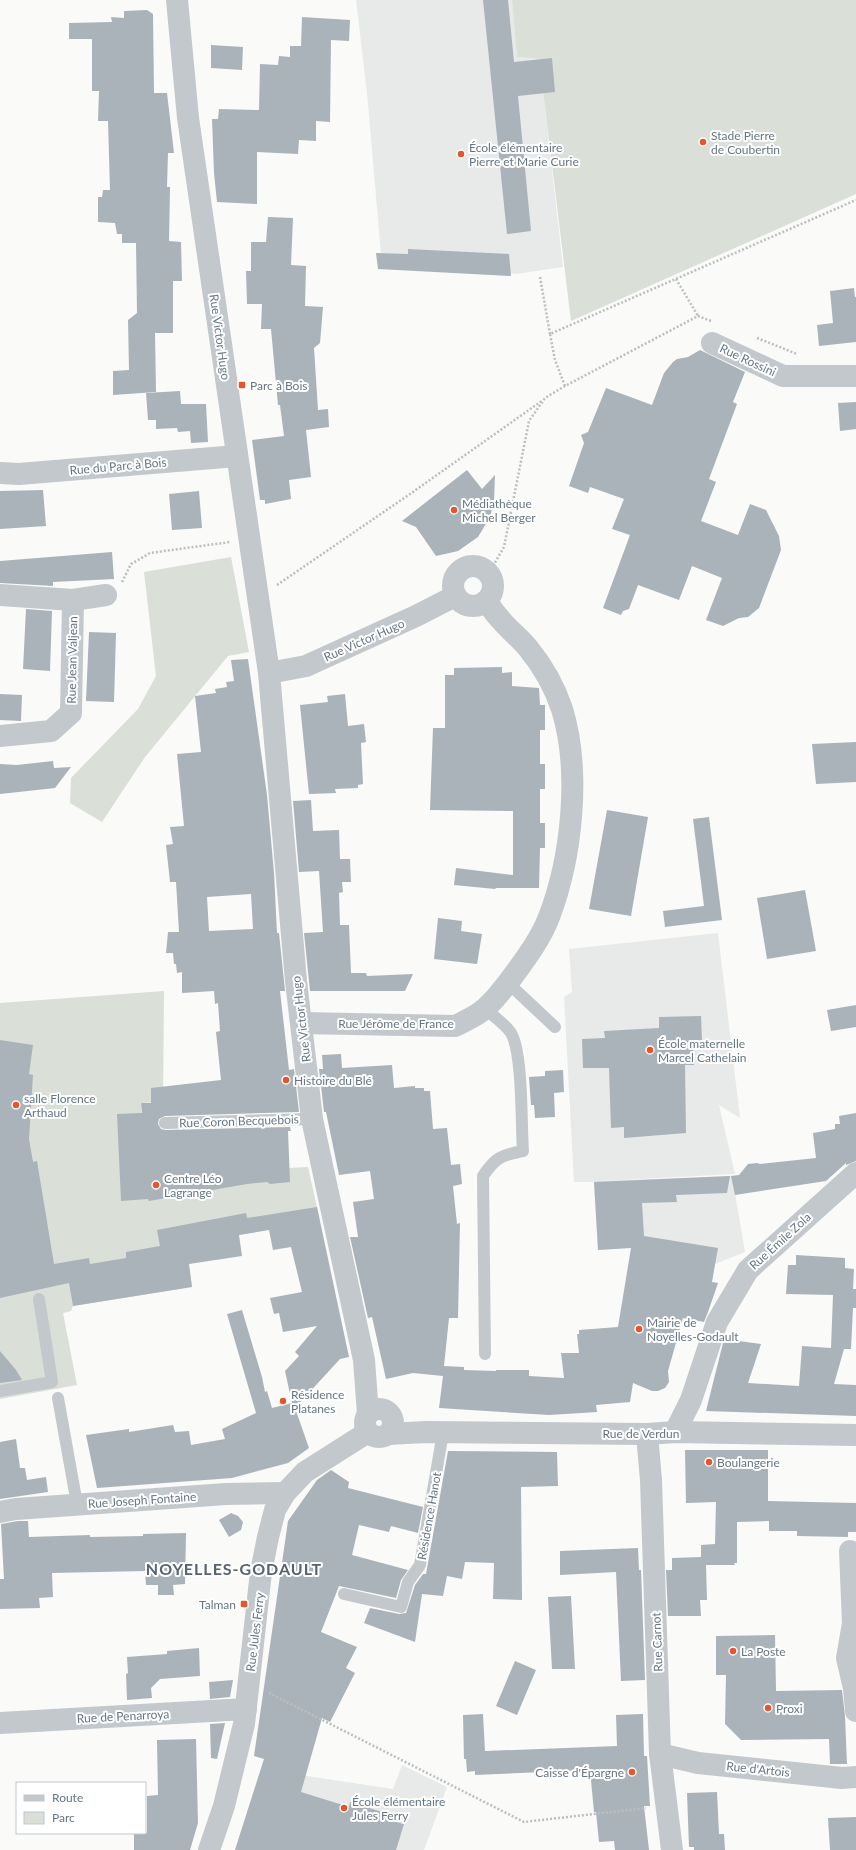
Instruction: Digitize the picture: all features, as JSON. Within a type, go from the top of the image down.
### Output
[{"type":"street","name":"Rue Victor Hugo","points":[[177,0],[184,87],[268,673],[301,1023],[312,1118],[364,1360],[380,1422]]},
{"type":"street","name":"Rue Rossini","points":[[712,343],[782,376],[856,376]]},
{"type":"street","name":"Rue du Parc à Bois","points":[[0,473],[20,474],[237,456]]},
{"type":"street","points":[[477,566],[489,573],[493,587],[491,594],[486,601],[479,605],[471,606],[465,604],[455,596],[452,583],[462,568],[477,566]]},
{"type":"street","name":"Rue Jean Valjean","points":[[0,595],[73,600],[106,595]]},
{"type":"street","name":"Rue Victor Hugo","points":[[268,673],[306,666],[416,616],[455,596]]},
{"type":"street","name":"Rue Jean Valjean","points":[[0,736],[51,731],[71,713],[73,600]]},
{"type":"street","name":"Rue Jérôme de France","points":[[301,1023],[454,1026],[477,1015],[508,983],[532,951],[546,924],[563,876],[569,837],[573,780],[562,708],[548,678],[528,647],[500,620],[486,601]]},
{"type":"street","name":"Rue Émile Zola","points":[[675,1432],[691,1400],[717,1322],[748,1270],[856,1173]]},
{"type":"street","name":"Rue de Verdun","points":[[380,1422],[434,1433],[648,1434],[675,1432],[856,1435]]},
{"type":"street","name":"Rue Jules Ferry","points":[[209,1850],[224,1806],[244,1724],[262,1572],[268,1537],[275,1510],[285,1493],[305,1472],[380,1422]]},
{"type":"street","name":"Rue Carnot","points":[[648,1434],[651,1480],[660,1754],[672,1850]]},
{"type":"street","name":"Rue Joseph Fontaine","points":[[0,1512],[16,1509],[77,1504],[226,1494],[285,1493]]},
{"type":"street","points":[[850,1551],[854,1623],[847,1658],[854,1688],[856,1710]]},
{"type":"street","name":"Rue de Penarroya","points":[[0,1723],[246,1709]]},
{"type":"street","name":"Rue d'Artois","points":[[660,1754],[698,1763],[842,1778],[856,1777]]},
{"type":"lane","points":[[508,983],[555,1026]]},
{"type":"lane","points":[[484,1008],[511,1033],[516,1047],[519,1069],[522,1151],[505,1154],[493,1162],[483,1176],[485,1354]]},
{"type":"lane","name":"Rue Coron Becquebois","points":[[165,1123],[312,1118]]},
{"type":"lane","points":[[0,1391],[52,1382],[39,1299]]},
{"type":"lane","points":[[58,1398],[77,1504]]},
{"type":"lane","name":"Résidence Hanot","points":[[344,1594],[401,1607],[408,1582],[420,1565],[434,1433]]},
{"type":"path","points":[[550,334],[856,200]]},
{"type":"path","points":[[540,277],[554,360],[565,386]]},
{"type":"path","points":[[676,279],[698,316],[712,322]]},
{"type":"path","points":[[257,599],[410,494],[545,398],[698,316]]},
{"type":"path","points":[[755,338],[805,357],[808,376]]},
{"type":"path","points":[[489,573],[504,547],[529,421],[545,398]]},
{"type":"path","points":[[106,595],[121,586],[122,579],[131,564],[150,553],[248,539]]},
{"type":"path","points":[[249,1682],[524,1822],[667,1806]]},
{"type":"shaded area","name":"École élémentaire Pierre et Marie Curie","points":[[356,0],[512,0],[517,57],[542,59],[543,91],[563,267],[516,274],[382,265],[367,93]]},
{"type":"shaded area","name":"École maternelle Marcel Cathelain","points":[[718,933],[740,1118],[719,1105],[735,1174],[602,1181],[732,1176],[745,1252],[715,1264],[655,1246],[598,1250],[594,1182],[574,1182],[564,997],[572,992],[569,949]]},
{"type":"shaded area","name":"École élémentaire Jules Ferry","points":[[402,1765],[447,1787],[424,1850],[235,1850],[261,1769],[393,1789]]},
{"type":"green space","name":"Stade Pierre de Coubertin","points":[[512,0],[856,0],[856,194],[571,321],[543,91],[542,59],[517,57]]},
{"type":"green space","points":[[231,557],[249,652],[228,656],[145,757],[102,822],[70,803],[71,778],[138,709],[156,676],[144,572]]},
{"type":"green space","name":"Centre Léo Lagrange","points":[[164,991],[163,1102],[141,1103],[145,1175],[308,1167],[320,1221],[186,1244],[192,1287],[73,1306],[71,1311],[63,1313],[77,1385],[0,1399],[0,1003]]},
{"type":"building","points":[[483,0],[508,0],[514,62],[552,58],[555,92],[518,96],[531,231],[507,234]]},
{"type":"building","points":[[147,10],[153,14],[154,93],[167,93],[174,153],[168,153],[167,187],[170,187],[169,241],[181,242],[182,281],[173,281],[173,333],[155,333],[156,392],[113,395],[113,371],[129,370],[128,320],[137,313],[136,243],[122,243],[122,234],[117,234],[115,223],[98,222],[98,197],[102,197],[103,190],[110,190],[108,121],[98,121],[99,91],[92,91],[92,39],[69,39],[69,23],[112,22],[111,17],[124,18],[124,11]]},
{"type":"building","points":[[302,17],[350,20],[349,41],[331,40],[330,122],[316,121],[316,141],[299,140],[298,154],[257,152],[257,204],[217,202],[214,173],[212,119],[218,119],[219,109],[259,110],[260,64],[278,65],[279,56],[290,57],[290,46],[301,46]]},
{"type":"building","points":[[211,45],[243,47],[242,70],[211,68]]},
{"type":"building","points":[[268,217],[293,218],[291,265],[306,266],[305,306],[323,307],[320,343],[314,348],[318,410],[328,409],[329,427],[306,430],[311,477],[289,480],[291,499],[265,504],[265,500],[260,500],[252,440],[284,436],[280,405],[278,405],[271,329],[261,329],[262,304],[247,304],[246,271],[251,271],[251,242],[266,242]]},
{"type":"building","points":[[408,249],[509,254],[511,276],[378,269],[376,253],[408,254]]},
{"type":"building","points":[[854,288],[856,297],[856,342],[819,346],[817,325],[833,323],[830,291]]},
{"type":"building","points":[[700,350],[745,372],[733,402],[737,404],[709,479],[716,482],[701,521],[738,535],[750,504],[766,510],[779,536],[781,550],[759,608],[748,617],[739,618],[723,626],[706,620],[722,578],[692,566],[679,600],[638,585],[629,609],[623,611],[621,615],[603,608],[630,535],[612,529],[624,499],[590,487],[588,493],[569,486],[584,443],[581,435],[588,432],[606,388],[652,405],[664,373],[673,362],[677,359],[688,357]]},
{"type":"building","points":[[180,391],[181,404],[206,404],[208,442],[191,443],[190,431],[178,432],[177,428],[156,429],[156,420],[148,420],[146,393]]},
{"type":"building","points":[[856,402],[856,429],[840,431],[838,403]]},
{"type":"building","name":"Médiathèque Michel Berger","points":[[467,470],[482,489],[495,475],[494,502],[490,517],[478,537],[458,551],[436,556],[416,527],[402,521]]},
{"type":"building","points":[[43,490],[46,526],[0,529],[0,491]]},
{"type":"building","points":[[199,491],[202,528],[172,530],[169,494]]},
{"type":"building","points":[[112,552],[114,579],[53,582],[53,586],[0,583],[0,561]]},
{"type":"building","points":[[26,609],[52,611],[50,671],[23,669]]},
{"type":"building","points":[[89,632],[116,633],[114,702],[86,701]]},
{"type":"building","points":[[248,659],[267,795],[274,873],[277,933],[279,933],[285,991],[280,991],[289,1070],[294,1069],[299,1112],[165,1116],[159,1119],[158,1124],[161,1129],[165,1130],[290,1127],[291,1131],[288,1131],[290,1182],[247,1184],[149,1201],[148,1199],[121,1201],[117,1114],[142,1113],[141,1103],[151,1103],[151,1088],[221,1080],[216,1032],[220,1031],[218,1003],[215,1004],[214,991],[182,993],[182,972],[177,973],[173,953],[166,953],[168,932],[179,932],[176,882],[170,882],[166,845],[173,844],[170,827],[184,826],[177,754],[201,752],[195,696],[216,693],[215,689],[227,687],[226,682],[234,681],[231,660]],"holes":[[[251,894],[253,929],[209,931],[207,897]]]},
{"type":"building","points":[[502,667],[502,673],[512,672],[512,686],[539,688],[540,705],[545,705],[545,730],[540,730],[540,764],[545,764],[545,789],[540,789],[540,823],[545,823],[545,848],[540,848],[539,888],[495,889],[454,885],[456,868],[513,875],[513,811],[430,810],[433,728],[445,728],[445,675],[454,675],[454,668]]},
{"type":"building","points":[[0,694],[22,695],[21,721],[0,720]]},
{"type":"building","points":[[345,694],[348,726],[364,724],[366,742],[361,743],[363,784],[358,785],[358,788],[335,789],[336,793],[309,794],[300,705],[328,702],[327,696]]},
{"type":"building","points":[[856,742],[856,782],[816,784],[812,744]]},
{"type":"building","points":[[53,761],[54,768],[71,767],[55,788],[0,794],[0,764],[17,765]]},
{"type":"building","points":[[311,800],[313,831],[339,830],[340,859],[350,859],[351,882],[342,882],[343,892],[339,893],[340,925],[349,925],[351,973],[366,973],[367,976],[413,974],[405,991],[310,991],[304,933],[323,932],[319,871],[299,872],[293,801]]},
{"type":"building","points":[[607,810],[648,817],[631,916],[589,909]]},
{"type":"building","points":[[709,817],[722,920],[665,927],[663,911],[704,906],[693,819]]},
{"type":"building","points":[[805,890],[816,951],[767,959],[757,898]]},
{"type":"building","points":[[438,918],[462,921],[461,931],[482,934],[477,964],[434,959]]},
{"type":"building","points":[[856,1005],[856,1027],[831,1031],[827,1010]]},
{"type":"building","points":[[701,1016],[702,1040],[693,1040],[694,1065],[685,1065],[686,1133],[624,1138],[624,1127],[611,1128],[609,1068],[583,1068],[582,1039],[605,1038],[604,1031],[659,1028],[659,1017]]},
{"type":"building","points":[[0,1040],[33,1045],[29,1074],[33,1075],[29,1139],[33,1162],[37,1161],[54,1264],[89,1258],[90,1264],[126,1258],[126,1252],[160,1246],[157,1230],[246,1213],[247,1218],[317,1207],[349,1357],[340,1359],[295,1408],[309,1448],[288,1463],[232,1478],[97,1488],[86,1435],[129,1429],[129,1432],[173,1425],[175,1432],[189,1431],[191,1445],[225,1439],[222,1429],[256,1413],[227,1314],[242,1310],[265,1392],[267,1391],[272,1408],[292,1403],[285,1371],[299,1356],[295,1352],[317,1326],[283,1332],[279,1313],[274,1314],[270,1298],[302,1292],[291,1247],[273,1250],[269,1230],[239,1235],[242,1256],[189,1264],[192,1287],[73,1306],[69,1283],[0,1298]]},
{"type":"building","points":[[341,1054],[342,1068],[392,1065],[394,1088],[415,1086],[415,1088],[424,1088],[424,1091],[430,1091],[433,1129],[447,1128],[451,1165],[460,1164],[462,1184],[453,1186],[457,1224],[460,1223],[458,1318],[449,1318],[444,1366],[464,1367],[464,1370],[529,1370],[529,1376],[564,1378],[561,1353],[579,1353],[577,1334],[579,1334],[579,1330],[618,1327],[631,1248],[598,1250],[594,1182],[730,1176],[727,1193],[676,1195],[677,1202],[642,1203],[644,1236],[718,1248],[712,1282],[718,1283],[708,1312],[704,1322],[683,1318],[668,1371],[669,1382],[665,1388],[658,1391],[652,1391],[633,1383],[630,1402],[596,1405],[597,1412],[549,1415],[439,1408],[443,1376],[413,1373],[386,1379],[372,1317],[368,1318],[350,1237],[358,1237],[353,1202],[374,1199],[370,1171],[339,1175],[326,1112],[324,1112],[319,1069],[323,1069],[322,1055]]},
{"type":"building","points":[[563,1070],[564,1092],[554,1093],[555,1117],[535,1118],[534,1105],[531,1105],[529,1077],[545,1076],[545,1071]]},
{"type":"building","points":[[856,1113],[856,1161],[846,1165],[846,1163],[826,1181],[735,1195],[731,1176],[739,1175],[748,1164],[816,1158],[813,1133],[835,1129],[835,1124],[840,1124],[839,1116]]},
{"type":"building","points":[[796,1255],[845,1258],[845,1268],[854,1269],[853,1289],[856,1289],[856,1308],[853,1308],[851,1349],[844,1349],[834,1384],[856,1385],[856,1416],[706,1411],[724,1339],[761,1344],[748,1383],[799,1386],[802,1346],[831,1348],[833,1295],[786,1294],[788,1265],[796,1265]]},
{"type":"building","points":[[0,1351],[16,1370],[22,1380],[0,1383]]},
{"type":"building","points":[[16,1439],[20,1468],[25,1468],[27,1480],[46,1477],[48,1492],[0,1499],[0,1442]]},
{"type":"building","points":[[685,1450],[768,1450],[768,1501],[856,1503],[856,1532],[848,1532],[848,1537],[797,1536],[797,1531],[769,1531],[769,1521],[737,1522],[737,1563],[734,1563],[735,1565],[706,1565],[707,1600],[700,1600],[701,1616],[668,1616],[666,1570],[672,1570],[672,1558],[701,1557],[701,1545],[715,1544],[716,1502],[686,1503]]},
{"type":"building","points":[[448,1451],[557,1452],[558,1486],[521,1487],[522,1600],[493,1599],[494,1563],[465,1562],[462,1579],[447,1576],[443,1596],[422,1594],[415,1642],[364,1623],[370,1608],[399,1614],[406,1613],[415,1585],[423,1574],[426,1574]]},
{"type":"building","points":[[331,1470],[349,1482],[348,1488],[423,1507],[418,1533],[391,1526],[389,1532],[359,1525],[352,1555],[408,1570],[401,1580],[396,1598],[339,1586],[321,1632],[357,1647],[346,1668],[355,1673],[330,1722],[322,1718],[301,1792],[349,1807],[350,1802],[379,1811],[393,1816],[392,1821],[404,1824],[396,1850],[235,1850],[264,1759],[254,1756],[288,1521],[317,1480]]},
{"type":"building","points":[[231,1513],[238,1516],[243,1522],[241,1530],[229,1537],[219,1520]]},
{"type":"building","points":[[28,1521],[29,1537],[90,1535],[90,1537],[143,1536],[143,1534],[186,1533],[185,1584],[173,1585],[174,1595],[158,1595],[158,1585],[146,1585],[145,1571],[52,1573],[53,1597],[39,1598],[40,1608],[0,1609],[0,1579],[4,1579],[1,1524]]},
{"type":"building","points":[[638,1548],[639,1570],[641,1570],[645,1680],[621,1681],[616,1572],[560,1575],[560,1551]]},
{"type":"building","points":[[571,1596],[575,1669],[552,1669],[548,1597]]},
{"type":"building","points":[[775,1635],[776,1691],[842,1690],[845,1716],[847,1764],[830,1764],[829,1739],[741,1740],[725,1724],[726,1675],[716,1675],[716,1636]]},
{"type":"building","points":[[199,1648],[200,1676],[160,1679],[151,1688],[152,1698],[127,1700],[127,1657],[167,1654],[167,1651]]},
{"type":"building","points":[[515,1661],[536,1670],[517,1715],[496,1706]]},
{"type":"building","points":[[233,1680],[230,1697],[210,1699],[209,1682]]},
{"type":"building","points":[[483,1714],[485,1751],[617,1746],[616,1715],[643,1714],[644,1756],[647,1756],[650,1806],[644,1806],[649,1850],[615,1850],[614,1841],[599,1842],[596,1812],[594,1812],[590,1770],[475,1775],[475,1771],[467,1772],[466,1759],[464,1759],[463,1715]]},
{"type":"building","points":[[225,1723],[217,1759],[211,1758],[210,1724]]},
{"type":"building","points":[[196,1739],[198,1823],[190,1850],[134,1850],[134,1834],[147,1833],[147,1796],[158,1795],[157,1740]]},
{"type":"building","points":[[717,1792],[719,1834],[724,1834],[725,1850],[694,1850],[694,1847],[689,1847],[687,1793]]},
{"type":"building","points":[[856,1817],[856,1850],[830,1850],[828,1818]]},
{"type":"place","name":"Stade Pierre de Coubertin","points":[[703,142]]},
{"type":"place","name":"École élémentaire Pierre et Marie Curie","points":[[461,154]]},
{"type":"place","name":"Parc à Bois","points":[[242,385]]},
{"type":"place","name":"Médiathèque Michel Berger","points":[[454,510]]},
{"type":"place","name":"École maternelle Marcel Cathelain","points":[[650,1050]]},
{"type":"place","name":"Histoire du Blé","points":[[286,1080]]},
{"type":"place","name":"salle Florence Arthaud","points":[[16,1105]]},
{"type":"place","name":"Centre Léo Lagrange","points":[[156,1185]]},
{"type":"place","name":"Mairie de Noyelles-Godault","points":[[639,1329]]},
{"type":"place","name":"Résidence Platanes","points":[[283,1401]]},
{"type":"place","name":"Boulangerie","points":[[709,1462]]},
{"type":"place","name":"Talman","points":[[244,1604]]},
{"type":"place","name":"La Poste","points":[[733,1651]]},
{"type":"place","name":"Proxi","points":[[768,1708]]},
{"type":"place","name":"Caisse d'Épargne","points":[[632,1772]]},
{"type":"place","name":"École élémentaire Jules Ferry","points":[[344,1808]]},
{"type":"district","name":"NOYELLES-GODAULT","points":[[234,1568]]}]
